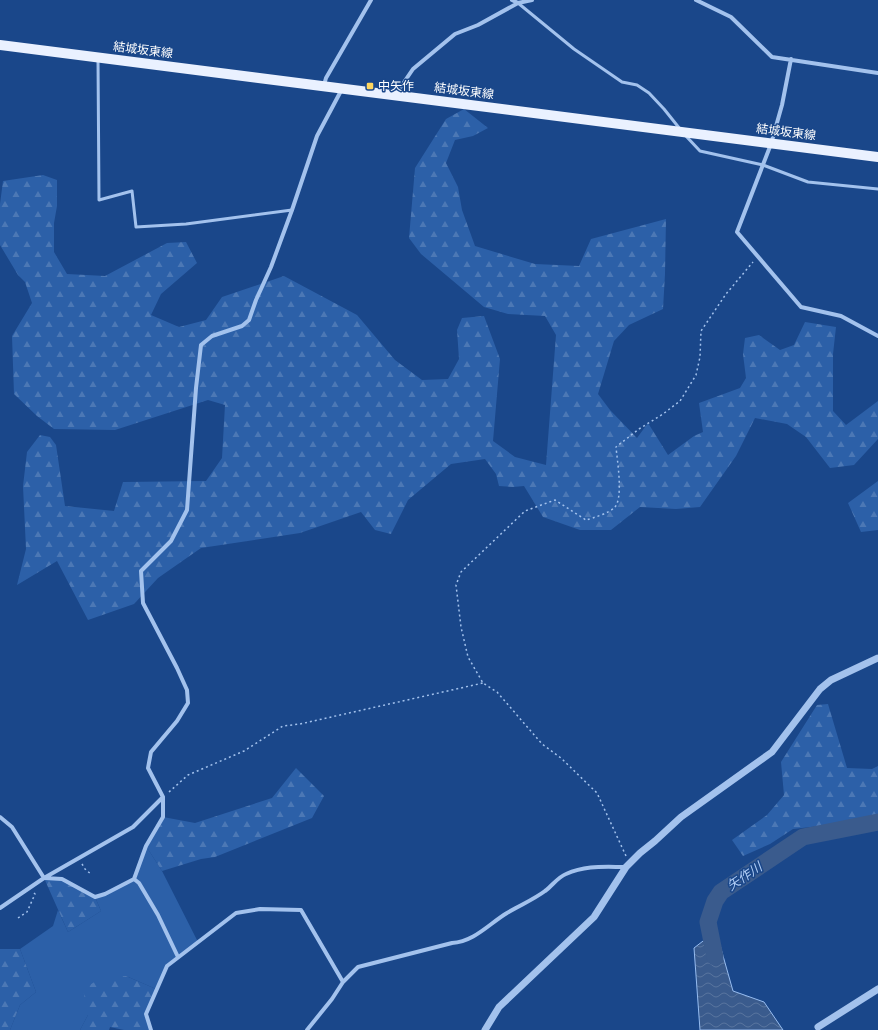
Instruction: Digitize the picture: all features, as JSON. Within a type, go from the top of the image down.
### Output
[{"type":"main road","name":"結城坂東線","points":[[0,45],[878,157]]},
{"type":"street","points":[[323,87],[326,78],[371,0]]},
{"type":"street","points":[[512,0],[518,2]]},
{"type":"street","points":[[395,95],[413,69],[455,34],[478,25],[518,2],[532,0]]},
{"type":"street","points":[[696,0],[731,17],[772,57],[878,72]]},
{"type":"street","points":[[791,59],[782,106],[771,144],[737,232],[778,282],[801,307],[841,316],[878,336]]},
{"type":"street","points":[[44,878],[62,879],[95,897],[105,894],[134,879],[146,846],[163,817],[163,797],[148,768],[151,752],[177,720],[188,703],[187,690],[143,602],[141,571],[171,541],[187,510],[196,388],[201,345],[212,336],[242,326],[249,320],[256,300],[271,268],[317,136],[342,88]]},
{"type":"street","points":[[485,1030],[500,1007],[594,917],[628,865],[681,817],[772,752],[820,689],[831,680],[878,658]]},
{"type":"street","points":[[0,907],[44,878],[134,827],[163,797]]},
{"type":"street","points":[[0,817],[12,827],[44,878]]},
{"type":"street","points":[[307,1030],[332,999],[343,982],[358,967],[457,943],[476,935],[506,913],[545,892],[564,875],[587,867],[628,865]]},
{"type":"street","points":[[134,879],[139,883],[158,915],[178,957]]},
{"type":"street","points":[[151,1030],[146,1014],[167,966],[236,913],[260,909],[301,910],[343,982]]},
{"type":"street","points":[[819,1029],[878,989]]},
{"type":"lane","points":[[518,2],[574,49],[622,82],[637,85],[649,94],[700,151],[762,165],[808,182],[878,189]]},
{"type":"lane","points":[[98,57],[100,200],[132,191],[136,227],[186,224],[292,210]]},
{"type":"path","points":[[628,865],[597,792],[561,758],[542,744],[496,692],[483,683],[468,657],[461,627],[456,585],[461,572],[525,511],[555,500],[586,520],[615,508],[618,502],[619,490],[616,447],[638,429],[663,414],[680,401],[696,375],[700,357],[701,332],[726,294],[758,256]]},
{"type":"path","points":[[163,797],[188,775],[244,751],[283,726],[300,724],[483,683]]},
{"type":"path","points":[[78,859],[85,869],[92,875]]},
{"type":"path","points":[[18,918],[27,912],[35,894],[30,888]]},
{"type":"green space","points":[[464,109],[488,128],[473,136],[455,140],[446,163],[458,187],[462,210],[475,246],[535,264],[579,266],[591,239],[666,219],[663,309],[629,325],[614,341],[598,394],[610,410],[637,438],[648,423],[668,455],[694,436],[703,432],[699,403],[740,388],[746,378],[743,354],[745,338],[759,335],[780,350],[794,345],[805,322],[836,327],[833,354],[833,411],[846,425],[878,401],[878,439],[854,465],[830,468],[806,437],[787,424],[755,418],[736,456],[700,507],[676,509],[640,507],[611,530],[580,530],[543,517],[524,486],[499,486],[496,474],[485,459],[451,464],[408,500],[391,534],[375,530],[361,512],[300,533],[201,548],[158,578],[134,604],[88,620],[57,561],[17,585],[26,549],[23,486],[27,452],[40,435],[50,437],[56,445],[65,506],[114,511],[123,482],[206,481],[222,458],[225,405],[208,400],[115,430],[54,429],[37,416],[14,394],[12,336],[32,303],[25,282],[18,275],[0,245],[0,204],[3,181],[43,175],[57,180],[57,206],[54,223],[54,252],[67,274],[105,276],[167,243],[186,242],[197,263],[161,294],[151,315],[179,327],[206,320],[222,297],[284,276],[357,315],[395,360],[422,380],[448,379],[459,359],[457,330],[462,318],[484,316],[500,359],[493,441],[515,457],[546,465],[556,335],[545,316],[508,314],[484,307],[421,254],[409,238],[415,168],[446,119]]},
{"type":"green space","points":[[878,481],[878,530],[861,532],[848,503]]},
{"type":"green space","points":[[828,704],[847,768],[872,769],[878,766],[878,818],[872,820],[793,829],[770,844],[743,856],[732,840],[767,815],[784,795],[781,762],[817,705]]},
{"type":"green space","points":[[296,768],[324,796],[312,818],[215,857],[201,859],[162,871],[146,846],[163,817],[195,823],[272,798]]},
{"type":"green space","points":[[146,846],[162,871],[198,942],[167,966],[156,989],[126,976],[88,1015],[80,1030],[10,1030],[20,1005],[36,992],[20,949],[53,926],[58,910],[68,932],[101,911],[95,897],[134,879]]},
{"type":"green space","points":[[44,878],[62,879],[95,897],[101,911],[68,932]]},
{"type":"green space","points":[[0,949],[20,949],[36,992],[20,1005],[10,1030],[0,1030]]},
{"type":"green space","points":[[126,976],[156,989],[146,1014],[151,1030],[124,1030],[110,1027],[109,1030],[80,1030],[88,1015],[83,989],[101,978]]},
{"type":"water","points":[[716,931],[733,991],[764,1002],[783,1030],[700,1030],[694,948]]},
{"type":"waterway","name":"矢作川","points":[[715,957],[708,922],[715,901],[721,892],[803,837],[878,822]]},
{"type":"place","name":"中矢作","points":[[370,86]]}]
